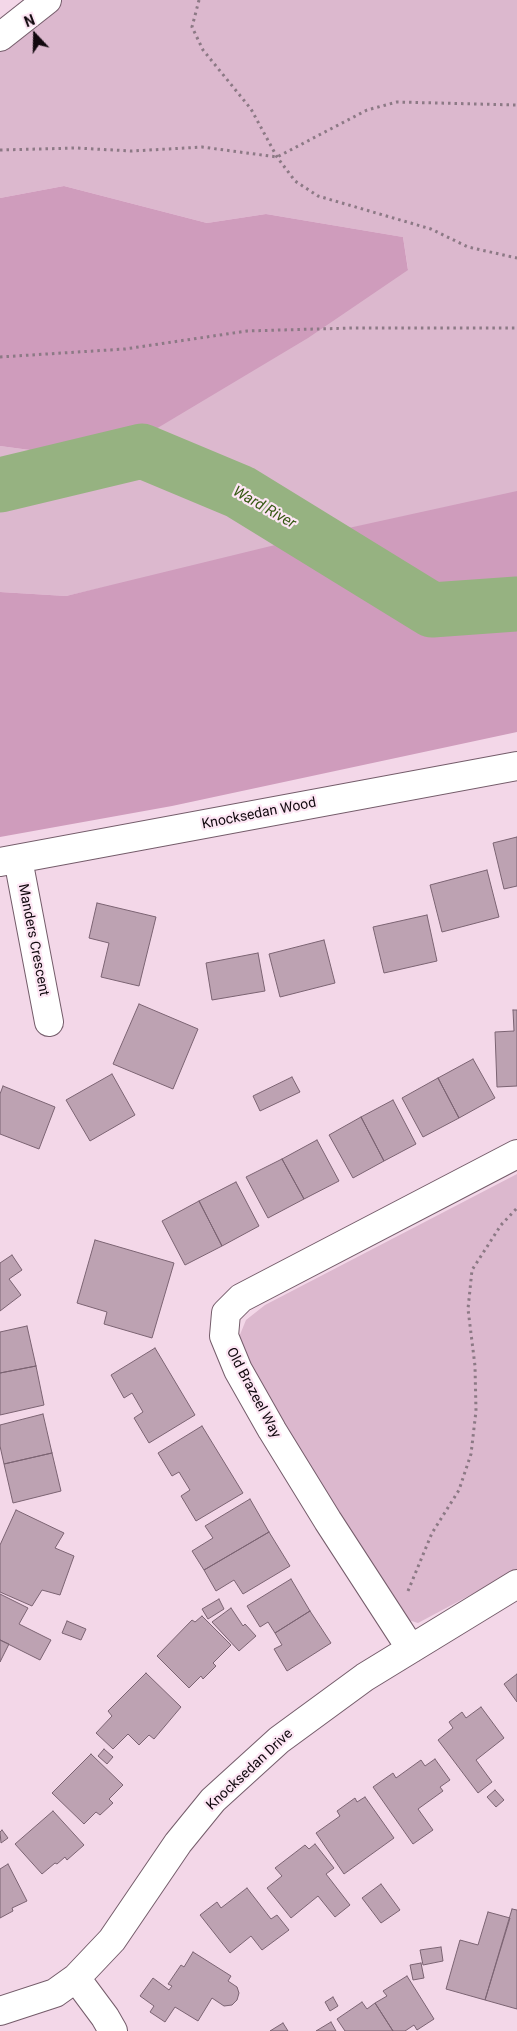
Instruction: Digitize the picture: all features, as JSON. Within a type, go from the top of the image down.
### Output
[{"type":"street","points":[[0,37],[47,0]]},
{"type":"street","name":"Knocksedan Wood","points":[[9,861],[517,766]]},
{"type":"street","name":"Manders Crescent","points":[[9,861],[49,1022]]},
{"type":"street","name":"Old Brazeel Way","points":[[411,1649],[277,1438],[238,1370],[224,1336],[226,1313],[241,1298],[517,1154]]},
{"type":"street","name":"Knocksedan Drive","points":[[0,2011],[55,1993],[76,1978],[112,1940],[178,1842],[213,1800],[279,1740],[365,1677],[517,1584]]},
{"type":"street","points":[[76,1978],[105,2017],[112,2031]]},
{"type":"path","points":[[198,0],[192,27],[203,50],[251,109],[278,157],[295,181],[318,196],[431,229],[468,247],[517,258]]},
{"type":"path","points":[[0,150],[76,148],[132,151],[202,147],[278,157],[367,110],[397,102],[517,105]]},
{"type":"path","points":[[0,357],[124,349],[248,331],[352,328],[517,328]]},
{"type":"path","points":[[394,1624],[432,1533],[459,1490],[471,1454],[476,1411],[475,1366],[468,1309],[472,1270],[500,1225],[517,1208]]},
{"type":"shaded area","points":[[45,0],[517,0],[517,493],[66,596],[0,592],[0,446],[104,460],[408,269],[403,237],[266,214],[207,223],[64,186],[0,198],[0,35]]},
{"type":"shaded area","points":[[64,186],[207,223],[266,214],[403,237],[408,270],[308,338],[104,460],[0,446],[0,198]]},
{"type":"shaded area","points":[[517,491],[517,732],[172,806],[0,837],[0,592],[66,596],[312,536]]},
{"type":"shaded area","points":[[517,1174],[517,1570],[418,1623],[405,1619],[245,1364],[239,1337],[246,1320],[265,1305]]},
{"type":"building","points":[[517,837],[517,886],[504,889],[493,843]]},
{"type":"building","points":[[487,870],[499,917],[442,932],[430,885]]},
{"type":"building","points":[[97,903],[156,917],[139,986],[101,977],[109,943],[89,938]]},
{"type":"building","points":[[427,915],[437,961],[384,973],[373,927]]},
{"type":"building","points":[[324,940],[335,983],[280,997],[269,954]]},
{"type":"building","points":[[258,953],[265,991],[212,1000],[206,963]]},
{"type":"building","points":[[139,1004],[198,1029],[173,1089],[113,1064]]},
{"type":"building","points":[[513,1010],[517,1010],[517,1086],[497,1087],[495,1032],[514,1031]]},
{"type":"building","points":[[473,1059],[495,1098],[459,1118],[438,1078]]},
{"type":"building","points":[[112,1074],[135,1115],[90,1141],[66,1100]]},
{"type":"building","points":[[292,1077],[300,1092],[260,1111],[253,1096]]},
{"type":"building","points":[[438,1078],[459,1118],[423,1137],[402,1098]]},
{"type":"building","points":[[3,1086],[55,1107],[39,1149],[0,1134],[0,1094]]},
{"type":"building","points":[[393,1100],[416,1144],[384,1161],[361,1117]]},
{"type":"building","points":[[361,1117],[384,1161],[353,1178],[329,1135]]},
{"type":"building","points":[[317,1140],[339,1181],[304,1199],[282,1159]]},
{"type":"building","points":[[282,1159],[304,1199],[268,1218],[246,1177]]},
{"type":"building","points":[[236,1182],[259,1226],[222,1246],[199,1201]]},
{"type":"building","points":[[199,1201],[222,1246],[185,1265],[162,1221]]},
{"type":"building","points":[[95,1240],[174,1263],[152,1338],[104,1324],[107,1312],[77,1303]]},
{"type":"building","points":[[12,1255],[22,1270],[9,1279],[21,1295],[0,1311],[0,1263]]},
{"type":"building","points":[[27,1326],[36,1366],[0,1373],[0,1332]]},
{"type":"building","points":[[155,1348],[195,1415],[149,1443],[134,1418],[143,1412],[132,1393],[124,1398],[111,1375]]},
{"type":"building","points":[[36,1366],[44,1405],[0,1415],[0,1373]]},
{"type":"building","points":[[43,1414],[52,1453],[4,1464],[0,1446],[0,1425]]},
{"type":"building","points":[[202,1426],[243,1493],[196,1521],[181,1496],[190,1490],[179,1472],[172,1476],[158,1453]]},
{"type":"building","points":[[52,1453],[61,1491],[13,1503],[4,1464]]},
{"type":"building","points":[[250,1499],[269,1532],[204,1570],[192,1551],[213,1538],[205,1526]]},
{"type":"building","points":[[16,1510],[64,1533],[55,1548],[74,1556],[60,1595],[42,1590],[32,1606],[0,1592],[0,1545]]},
{"type":"building","points":[[269,1532],[290,1566],[243,1594],[234,1580],[216,1591],[204,1570]]},
{"type":"building","points":[[291,1579],[310,1611],[275,1633],[268,1622],[260,1627],[247,1606]]},
{"type":"building","points":[[0,1594],[28,1608],[19,1624],[51,1640],[40,1660],[0,1640]]},
{"type":"building","points":[[219,1599],[224,1609],[208,1619],[202,1609]]},
{"type":"building","points":[[231,1608],[243,1626],[245,1624],[256,1636],[239,1651],[212,1622]]},
{"type":"building","points":[[310,1611],[331,1643],[287,1671],[274,1649],[282,1645],[275,1633]]},
{"type":"building","points":[[202,1616],[231,1645],[213,1663],[216,1666],[203,1679],[201,1676],[189,1688],[157,1656],[192,1620],[195,1622]]},
{"type":"building","points":[[67,1621],[86,1629],[81,1640],[62,1633]]},
{"type":"building","points":[[0,1640],[9,1644],[0,1662]]},
{"type":"building","points":[[146,1673],[181,1707],[154,1739],[149,1735],[139,1745],[128,1734],[113,1749],[96,1733],[112,1716],[108,1711]]},
{"type":"building","points":[[517,1674],[517,1702],[504,1684]]},
{"type":"building","points":[[481,1707],[504,1738],[476,1760],[492,1782],[478,1793],[438,1740],[453,1728],[449,1722],[462,1712],[466,1718]]},
{"type":"building","points":[[104,1749],[113,1757],[107,1764],[98,1756]]},
{"type":"building","points":[[91,1754],[123,1785],[109,1799],[113,1803],[100,1815],[96,1812],[84,1824],[52,1793]]},
{"type":"building","points":[[435,1759],[450,1780],[440,1787],[443,1791],[418,1809],[433,1830],[413,1844],[373,1787],[393,1773],[396,1778],[421,1760],[425,1766]]},
{"type":"building","points":[[495,1790],[504,1800],[496,1807],[487,1797]]},
{"type":"building","points":[[365,1797],[394,1838],[344,1874],[316,1833],[340,1816],[337,1811],[355,1798],[357,1802]]},
{"type":"building","points":[[53,1811],[84,1845],[67,1860],[65,1857],[42,1874],[15,1844]]},
{"type":"building","points":[[2,1830],[8,1838],[1,1843],[0,1832]]},
{"type":"building","points":[[315,1844],[334,1868],[326,1874],[350,1905],[335,1917],[318,1896],[291,1918],[267,1888],[282,1876],[275,1868],[305,1845],[309,1849]]},
{"type":"building","points":[[8,1864],[27,1901],[12,1908],[13,1911],[0,1918],[0,1869]]},
{"type":"building","points":[[381,1884],[400,1910],[381,1923],[362,1898]]},
{"type":"building","points":[[247,1888],[271,1919],[277,1915],[289,1930],[262,1950],[251,1936],[230,1953],[200,1915],[217,1902],[221,1908]]},
{"type":"building","points":[[512,1909],[517,1910],[517,2009],[485,2000]]},
{"type":"building","points":[[488,1912],[510,1918],[485,2000],[446,1989],[460,1940],[478,1945]]},
{"type":"building","points":[[441,1947],[443,1961],[423,1965],[420,1950]]},
{"type":"building","points":[[193,1952],[231,1976],[228,1981],[237,1987],[239,1993],[237,2000],[232,2005],[224,2006],[212,1998],[198,2021],[175,2007],[165,2022],[150,2012],[154,2006],[140,1996],[153,1978],[169,1990],[172,1986],[168,1984],[181,1965],[184,1967]]},
{"type":"building","points":[[421,1963],[424,1978],[413,1980],[410,1965]]},
{"type":"building","points":[[407,1976],[434,2019],[417,2030],[414,2025],[405,2031],[393,2031],[375,2003],[387,1996],[383,1991]]},
{"type":"building","points":[[333,1997],[338,2006],[330,2011],[325,2002]]},
{"type":"building","points":[[362,2002],[367,2009],[375,2003],[393,2031],[345,2031],[337,2019]]},
{"type":"building","points":[[331,2022],[336,2031],[316,2031]]},
{"type":"building","points":[[283,2023],[288,2031],[270,2031]]},
{"type":"waterway","name":"Ward River","points":[[0,485],[142,451],[240,492],[432,610],[517,604]]}]
